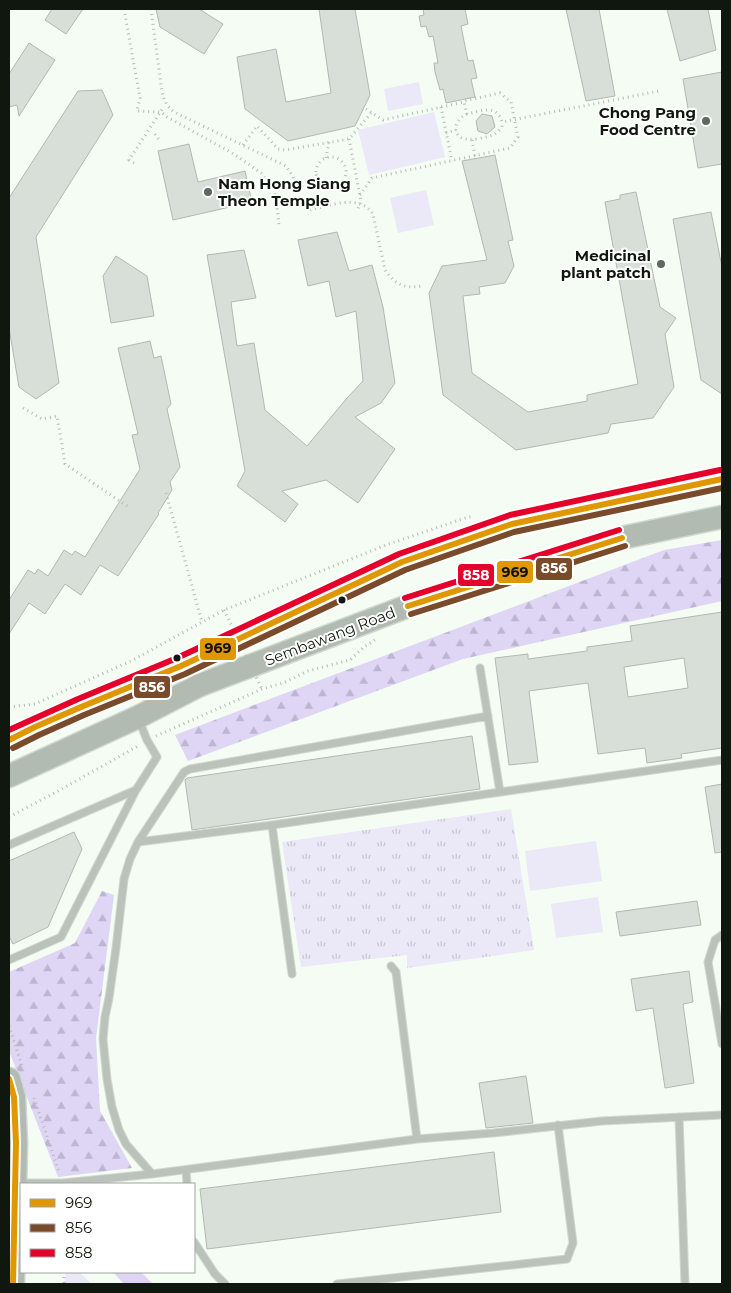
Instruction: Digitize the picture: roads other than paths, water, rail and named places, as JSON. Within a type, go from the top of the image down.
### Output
[{"type":"main road","name":"Sembawang Road","points":[[9,740],[80,707],[181,666],[402,562],[512,524],[722,479]]},
{"type":"main road","name":"Sembawang Road","points":[[9,776],[138,717],[200,685],[424,600],[626,536],[722,517]]},
{"type":"main road","points":[[9,721],[35,727]]},
{"type":"main road","points":[[13,1284],[16,1183],[14,1097],[17,1075]]},
{"type":"lane","points":[[480,668],[500,792]]},
{"type":"lane","points":[[152,1174],[126,1144],[119,1130],[110,1097],[103,1040],[124,879],[130,859],[138,842],[184,772],[190,769],[488,716]]},
{"type":"lane","points":[[9,960],[61,937],[136,790],[157,757],[147,740],[138,717]]},
{"type":"lane","points":[[138,842],[272,825],[722,760]]},
{"type":"lane","points":[[9,845],[136,790]]},
{"type":"lane","points":[[272,825],[292,974]]},
{"type":"lane","points":[[722,935],[715,940],[708,962],[722,1044]]},
{"type":"lane","points":[[391,966],[396,972],[417,1139]]},
{"type":"lane","points":[[16,1183],[63,1182],[152,1174],[417,1139],[492,1133],[602,1120],[722,1115]]},
{"type":"lane","points":[[679,1117],[685,1284]]},
{"type":"lane","points":[[337,1284],[567,1259],[573,1243],[558,1125]]},
{"type":"lane","points":[[186,1170],[187,1183]]},
{"type":"lane","points":[[195,1244],[215,1274],[225,1284]]},
{"type":"place","name":"Chong Pang Food Centre","points":[[706,121]]},
{"type":"place","name":"Nam Hong Siang Theon Temple","points":[[208,192]]},
{"type":"place","name":"Medicinal plant patch","points":[[661,264]]}]
